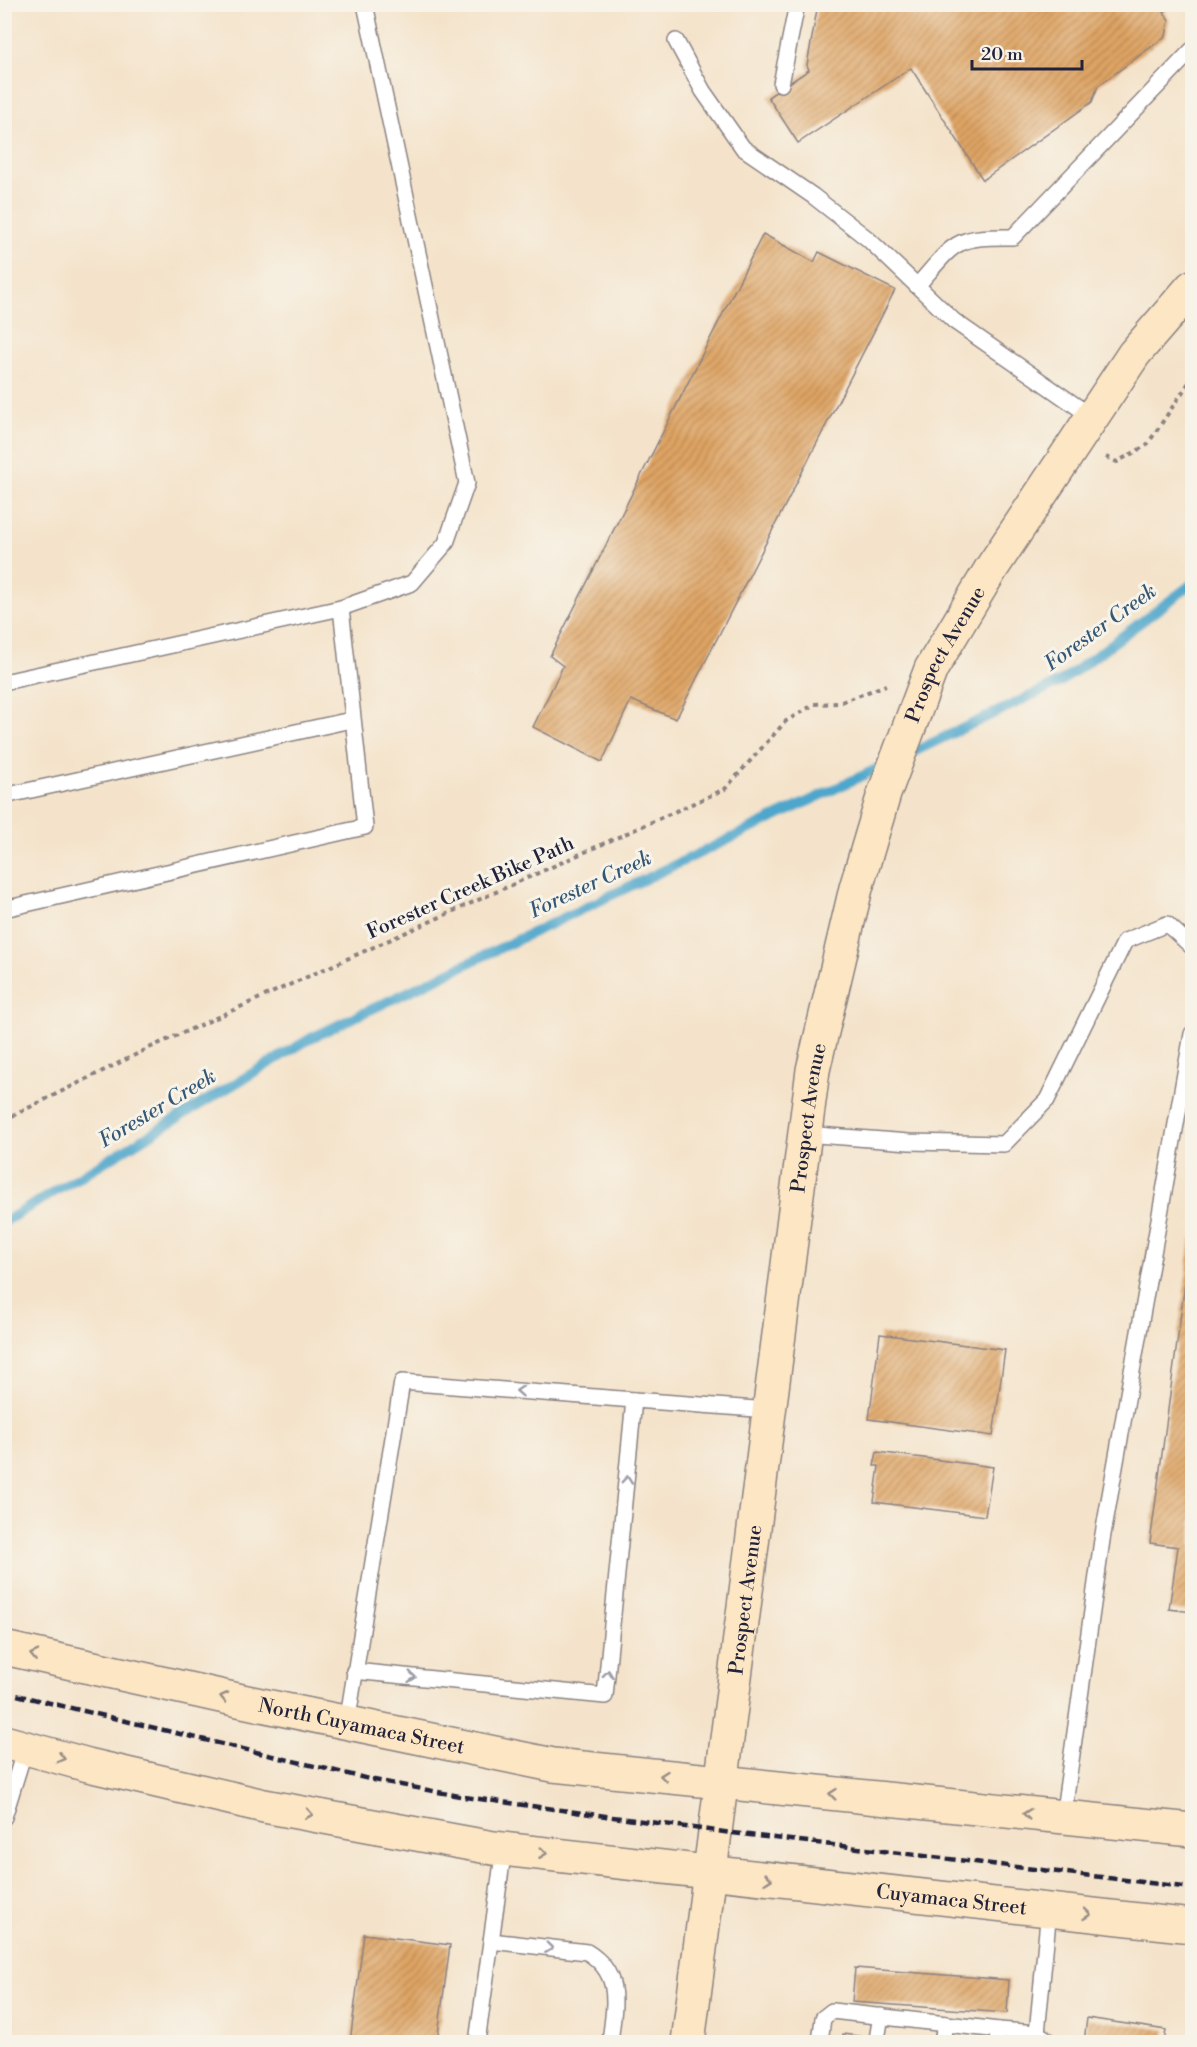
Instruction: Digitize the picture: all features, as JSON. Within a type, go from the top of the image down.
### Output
[{"type":"main road","name":"Prospect Avenue","points":[[688,2043],[813,1070],[855,888],[884,794],[931,669],[991,569],[1134,354],[1192,287]]},
{"type":"main road","name":"North Cuyamaca Street","points":[[4,1648],[347,1723],[553,1765],[722,1782]]},
{"type":"main road","points":[[15,1745],[264,1806],[504,1848],[710,1873]]},
{"type":"main road","points":[[722,1782],[1192,1830]]},
{"type":"main road","name":"Cuyamaca Street","points":[[710,1873],[1192,1926]]},
{"type":"lane","points":[[4,682],[341,608],[412,583],[446,543],[467,483],[365,4]]},
{"type":"lane","points":[[781,84],[797,4]]},
{"type":"lane","points":[[676,40],[703,91],[743,148],[813,196],[868,239],[954,321],[1083,430]]},
{"type":"lane","points":[[917,286],[954,244],[979,237],[1013,237],[1192,50]]},
{"type":"lane","points":[[4,909],[365,827],[351,720],[341,608]]},
{"type":"lane","points":[[4,796],[351,720]]},
{"type":"lane","points":[[804,1134],[909,1142],[1004,1144],[1047,1100],[1125,941],[1167,924],[1192,947]]},
{"type":"lane","points":[[1063,1818],[1102,1540],[1192,1034]]},
{"type":"lane","points":[[347,1723],[402,1382],[769,1410]]},
{"type":"lane","points":[[354,1671],[605,1696],[634,1400]]},
{"type":"lane","points":[[4,1817],[15,1745]]},
{"type":"lane","points":[[477,2043],[504,1848]]},
{"type":"lane","points":[[1037,2032],[1049,1910]]},
{"type":"lane","points":[[491,1941],[587,1953],[599,1960],[613,1982],[615,2002],[610,2043]]},
{"type":"lane","points":[[820,2043],[823,2018],[832,2011],[945,2024],[998,2036],[1037,2032],[1051,2043]]},
{"type":"lane","points":[[877,2039],[881,2016]]},
{"type":"lane","points":[[942,2043],[945,2024]]},
{"type":"path","points":[[1083,430],[1117,462],[1147,445],[1192,378]]},
{"type":"path","name":"Forester Creek Bike Path","points":[[4,1120],[149,1048],[725,789],[786,721],[815,704],[839,703],[931,669]]},
{"type":"green space","points":[[5,2035],[43,2042],[5,2042]]},
{"type":"building","points":[[818,4],[1175,4],[1164,12],[1169,20],[1166,36],[1098,86],[1092,102],[983,180],[911,68],[798,143],[768,97],[809,70],[807,65]]},
{"type":"building","points":[[763,234],[814,262],[819,252],[895,290],[676,719],[631,700],[602,762],[533,727],[563,666],[550,656]]},
{"type":"building","points":[[1191,1239],[1192,1612],[1169,1609],[1178,1547],[1150,1543]]},
{"type":"building","points":[[880,1334],[1005,1350],[993,1436],[869,1419]]},
{"type":"building","points":[[877,1452],[993,1467],[985,1516],[874,1502],[879,1466],[874,1466]]},
{"type":"building","points":[[364,1934],[450,1945],[437,2042],[350,2042]]},
{"type":"building","points":[[855,1968],[1009,1980],[1007,2013],[852,2002]]},
{"type":"building","points":[[1087,2018],[1166,2030],[1164,2042],[1084,2042]]},
{"type":"building","points":[[843,2034],[895,2041],[895,2042],[842,2042]]},
{"type":"waterway","name":"Forester Creek","points":[[907,755],[1062,681],[1192,584]]},
{"type":"waterway","name":"Forester Creek","points":[[4,1222],[313,1037],[887,764]]},
{"type":"railway","points":[[4,1692],[369,1779],[465,1797],[716,1831],[1192,1888]]}]
